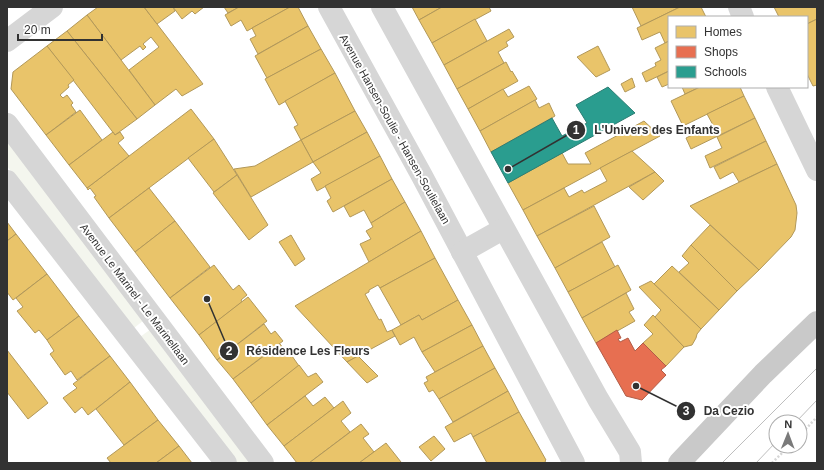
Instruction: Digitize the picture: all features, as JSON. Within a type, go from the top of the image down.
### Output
[{"type":"main road","points":[[679,463],[763,374],[817,322]]},
{"type":"street","points":[[7,41],[52,7]]},
{"type":"street","name":"Avenue Hansen-Soulie - Hansen-Soulielaan","points":[[329,7],[422,176],[574,463]]},
{"type":"street","points":[[382,7],[503,229],[598,399],[630,452],[631,463]]},
{"type":"street","points":[[777,88],[817,170]]},
{"type":"street","name":"Avenue Le Marinel - Le Marinellaan","points":[[7,124],[263,463]]},
{"type":"street","points":[[7,181],[226,463]]},
{"type":"street","points":[[462,252],[503,229]]},
{"type":"path","points":[[808,427],[817,418]]},
{"type":"path","points":[[772,463],[781,454]]},
{"type":"shaded area","points":[[7,139],[144,320],[134,328],[7,166]]},
{"type":"shaded area","points":[[151,329],[252,463],[236,463],[140,337]]},
{"type":"building: Homes","points":[[98,7],[144,7],[203,84],[182,96],[176,89],[155,105],[129,70],[159,47],[151,37],[143,44],[146,47],[143,50],[140,46],[121,60],[87,15]]},
{"type":"building: Homes","points":[[144,7],[173,7],[175,11],[157,24]]},
{"type":"building: Homes","points":[[173,7],[204,7],[195,14],[192,11],[182,19]]},
{"type":"building: Homes","points":[[224,7],[239,7],[228,13]]},
{"type":"building: Homes","points":[[239,7],[290,7],[247,31],[241,20],[231,26],[225,15]]},
{"type":"building: Homes","points":[[290,7],[298,7],[308,26],[258,54],[250,39],[256,36],[252,28]]},
{"type":"building: Homes","points":[[412,7],[442,7],[419,20]]},
{"type":"building: Homes","points":[[442,7],[489,7],[491,11],[432,43],[419,20]]},
{"type":"building: Homes","points":[[632,7],[680,7],[641,26]]},
{"type":"building: Homes","points":[[680,7],[701,7],[706,16],[668,16],[668,42],[665,43],[660,32],[642,40],[637,28]]},
{"type":"building: Homes","points":[[774,7],[817,7],[817,19],[808,24],[808,16],[778,16]]},
{"type":"building: Homes","points":[[87,15],[155,105],[137,119],[67,31]]},
{"type":"building: Homes","points":[[475,19],[487,41],[444,65],[432,43]]},
{"type":"building: Homes","points":[[817,19],[817,85],[813,86],[808,76],[808,24]]},
{"type":"building: Homes","points":[[308,26],[321,49],[267,78],[255,56]]},
{"type":"building: Homes","points":[[509,29],[514,37],[506,42],[508,46],[498,52],[504,63],[457,89],[444,65]]},
{"type":"building: Homes","points":[[67,31],[137,119],[115,135],[47,46]]},
{"type":"building: Homes","points":[[668,42],[668,71],[646,82],[642,73],[656,66],[655,63],[661,60],[655,48]]},
{"type":"building: Homes","points":[[47,46],[74,80],[60,95],[63,98],[67,95],[73,103],[71,105],[76,112],[46,135],[11,89],[13,72]]},
{"type":"building: Homes","points":[[598,46],[610,70],[596,77],[577,57]]},
{"type":"building: Homes","points":[[321,49],[335,73],[279,105],[265,79]]},
{"type":"building: Homes","points":[[506,62],[518,81],[468,109],[457,89]]},
{"type":"building: Homes","points":[[668,72],[668,84],[662,87],[657,77]]},
{"type":"building: Homes","points":[[335,73],[355,111],[301,140],[294,127],[298,125],[285,101]]},
{"type":"building: Homes","points":[[632,78],[635,87],[625,92],[621,84]]},
{"type":"building: Homes","points":[[529,86],[537,99],[480,131],[468,109],[503,89],[508,97]]},
{"type":"building: Homes","points":[[682,88],[698,88],[685,94]]},
{"type":"building: Homes","points":[[698,88],[740,88],[744,96],[683,126],[671,101]]},
{"type":"building: Homes","points":[[744,96],[755,118],[691,149],[686,138],[713,125],[707,114]]},
{"type":"building: Homes","points":[[535,100],[539,108],[549,103],[555,116],[491,152],[480,131]]},
{"type":"building: Homes","points":[[191,109],[214,139],[109,218],[94,197],[96,196],[90,188],[88,190],[87,188]]},
{"type":"building: Homes","points":[[80,110],[102,140],[69,165],[46,135]]},
{"type":"building: Homes","points":[[355,111],[367,132],[313,162],[301,140]]},
{"type":"building: Homes","points":[[755,118],[766,141],[710,168],[705,156],[722,148],[717,137]]},
{"type":"building: Homes","points":[[644,121],[660,136],[523,210],[508,183],[562,153],[568,164],[591,164],[585,153]]},
{"type":"building: Homes","points":[[113,132],[115,135],[120,132],[124,138],[118,143],[129,156],[87,188],[69,165]]},
{"type":"building: Homes","points":[[367,132],[380,156],[317,191],[311,179],[321,173],[313,162]]},
{"type":"building: Homes","points":[[214,139],[237,175],[214,192],[188,158]]},
{"type":"building: Homes","points":[[301,140],[313,162],[251,197],[234,169],[255,166]]},
{"type":"building: Homes","points":[[766,141],[777,164],[739,182],[733,172],[720,179],[714,167]]},
{"type":"building: Homes","points":[[632,151],[655,172],[537,236],[523,210],[564,188],[569,197],[582,190],[584,193],[607,181],[600,168]]},
{"type":"building: Homes","points":[[380,156],[392,179],[333,212],[327,201],[331,198],[325,186]]},
{"type":"building: Homes","points":[[777,164],[796,205],[797,213],[795,230],[791,237],[759,270],[690,206]]},
{"type":"building: Homes","points":[[655,172],[664,181],[643,200],[629,187]]},
{"type":"building: Homes","points":[[237,175],[268,225],[249,240],[213,193]]},
{"type":"building: Homes","points":[[392,179],[405,202],[371,223],[364,210],[350,217],[344,206]]},
{"type":"building: Homes","points":[[149,188],[175,221],[135,252],[109,218]]},
{"type":"building: Homes","points":[[405,202],[421,231],[369,262],[360,244],[371,239],[366,231],[373,227],[371,223]]},
{"type":"building: Homes","points":[[594,206],[610,237],[555,268],[537,236]]},
{"type":"building: Homes","points":[[175,221],[210,267],[170,298],[135,252]]},
{"type":"building: Homes","points":[[7,222],[16,234],[7,241]]},
{"type":"building: Homes","points":[[710,225],[759,270],[737,291],[691,245]]},
{"type":"building: Homes","points":[[421,231],[435,258],[380,288],[378,285],[365,294],[379,320],[381,319],[387,332],[392,330],[395,336],[347,362],[295,306]]},
{"type":"building: Homes","points":[[16,234],[47,274],[13,300],[7,292],[7,241]]},
{"type":"building: Homes","points":[[291,235],[305,259],[295,266],[279,242]]},
{"type":"building: Homes","points":[[602,242],[615,267],[568,292],[555,268]]},
{"type":"building: Homes","points":[[691,245],[737,291],[719,310],[679,272],[689,263],[682,256]]},
{"type":"building: Homes","points":[[435,258],[458,300],[422,320],[419,315],[401,325],[380,288]]},
{"type":"building: Homes","points":[[214,265],[233,290],[239,285],[247,295],[241,300],[242,302],[199,335],[170,298]]},
{"type":"building: Homes","points":[[618,265],[631,290],[582,318],[568,292]]},
{"type":"building: Homes","points":[[672,266],[719,310],[701,329],[654,284]]},
{"type":"building: Homes","points":[[47,274],[79,316],[47,340],[39,330],[35,333],[17,311],[23,307],[16,298]]},
{"type":"building: Homes","points":[[651,281],[701,329],[692,345],[684,347],[655,317],[661,310],[639,287]]},
{"type":"building: Homes","points":[[626,293],[634,309],[629,312],[635,321],[596,343],[582,318]]},
{"type":"building: Homes","points":[[248,297],[267,321],[217,360],[199,335]]},
{"type":"building: Homes","points":[[458,300],[472,325],[422,352],[414,337],[400,345],[392,330],[419,315],[422,320]]},
{"type":"building: Homes","points":[[653,315],[684,347],[666,366],[643,343],[653,334],[644,325]]},
{"type":"building: Homes","points":[[79,316],[110,356],[77,380],[71,371],[65,375],[50,354],[54,351],[47,340]]},
{"type":"building: Homes","points":[[264,324],[271,334],[275,331],[283,341],[233,379],[217,360]]},
{"type":"building: Homes","points":[[472,325],[483,346],[435,372],[422,352]]},
{"type":"building: Homes","points":[[280,344],[290,357],[292,356],[299,366],[251,403],[233,379]]},
{"type":"building: Homes","points":[[483,346],[495,368],[439,399],[433,390],[429,392],[424,383],[428,381],[426,377]]},
{"type":"building: Homes","points":[[7,350],[48,403],[28,419],[7,392]]},
{"type":"building: Homes","points":[[110,356],[130,382],[88,415],[82,407],[75,413],[63,398],[77,388],[73,384]]},
{"type":"building: Homes","points":[[358,356],[378,376],[367,383],[347,362]]},
{"type":"building: Homes","points":[[299,365],[308,377],[316,373],[323,382],[267,425],[251,403]]},
{"type":"building: Homes","points":[[495,368],[508,391],[453,422],[439,399]]},
{"type":"building: Homes","points":[[130,382],[158,420],[124,445],[96,409]]},
{"type":"building: Homes","points":[[508,391],[519,412],[473,437],[471,433],[454,442],[445,427]]},
{"type":"building: Homes","points":[[305,396],[313,406],[325,397],[334,408],[284,446],[267,425]]},
{"type":"building: Homes","points":[[343,401],[351,413],[341,421],[350,432],[309,463],[297,463],[284,446]]},
{"type":"building: Homes","points":[[519,412],[546,460],[546,463],[487,463],[473,437]]},
{"type":"building: Homes","points":[[158,420],[179,446],[156,463],[111,463],[107,458]]},
{"type":"building: Homes","points":[[361,424],[369,434],[363,438],[374,452],[359,463],[309,463]]},
{"type":"building: Homes","points":[[434,436],[445,449],[431,461],[419,447]]},
{"type":"building: Homes","points":[[386,443],[401,462],[400,463],[359,463]]},
{"type":"building: Homes","points":[[179,446],[192,463],[156,463]]},
{"type":"building: Shops","points":[[617,330],[621,338],[618,339],[620,342],[628,338],[635,351],[643,343],[666,366],[661,370],[666,375],[642,400],[626,396],[596,343]]},
{"type":"building: Schools","points":[[608,87],[635,113],[508,183],[491,152],[552,118],[562,136],[587,123],[576,105]]},
{"type":"tram line","points":[[722,463],[817,368]]},
{"type":"tram line","points":[[804,414],[817,400]]},
{"type":"tram line","points":[[756,463],[768,450]]},
{"type":"place","name":"L'Univers des Enfants","points":[[508,169]]},
{"type":"place","name":"Résidence Les Fleurs","points":[[207,299]]},
{"type":"place","name":"Da Cezio","points":[[636,386]]}]
